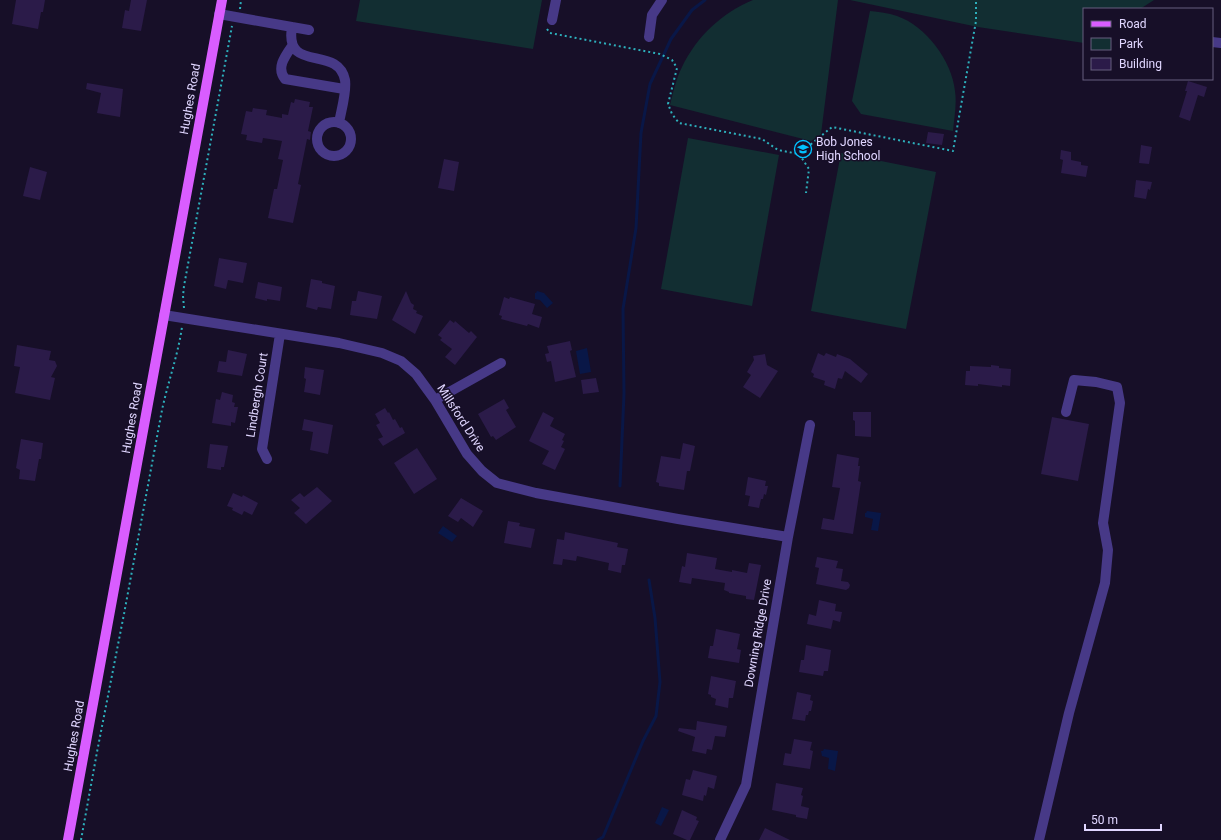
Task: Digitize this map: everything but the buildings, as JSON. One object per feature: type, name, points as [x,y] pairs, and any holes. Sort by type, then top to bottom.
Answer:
[{"type":"main road","name":"Hughes Road","points":[[68,840],[222,0]]},
{"type":"street","points":[[549,24],[556,0]]},
{"type":"street","points":[[649,37],[652,15],[661,0]]},
{"type":"street","points":[[219,14],[308,30]]},
{"type":"street","points":[[292,28],[290,39],[292,46],[299,54],[330,61],[336,65],[343,75],[345,82],[339,123]]},
{"type":"street","points":[[292,46],[282,62],[281,72],[285,79],[289,81],[344,89]]},
{"type":"street","name":"Millsford Drive","points":[[164,315],[339,343],[382,353],[402,361],[416,374],[436,400],[467,454],[482,471],[497,483],[544,495],[678,520],[788,537]]},
{"type":"street","name":"Lindbergh Court","points":[[267,459],[262,449],[280,334]]},
{"type":"street","points":[[436,400],[501,363]]},
{"type":"street","points":[[1039,840],[1069,713],[1105,584],[1108,550],[1103,523],[1120,403],[1117,387],[1096,382],[1074,380],[1066,412]]},
{"type":"street","name":"Downing Ridge Drive","points":[[720,840],[746,786],[788,537],[810,425]]},
{"type":"path","points":[[184,307],[184,286],[231,28],[239,11],[241,0]]},
{"type":"path","points":[[799,154],[832,127],[953,151],[976,21],[976,0]]},
{"type":"path","points":[[549,24],[550,33],[569,38],[660,54],[672,60],[677,68],[668,104],[672,114],[679,123],[762,139],[778,150],[799,154],[809,169],[806,193]]},
{"type":"path","points":[[81,840],[162,410],[167,387],[175,363],[182,328]]},
{"type":"green space","points":[[360,0],[542,0],[533,49],[356,21]]},
{"type":"green space","points":[[753,0],[838,0],[821,134],[811,141],[670,105],[680,72],[695,45],[721,19],[742,5]]},
{"type":"green space","points":[[850,0],[1154,0],[1142,8],[1083,8],[1083,43],[978,27]]},
{"type":"green space","points":[[870,11],[894,15],[908,21],[927,36],[936,46],[949,68],[953,80],[956,101],[953,131],[861,114],[852,101]]},
{"type":"green space","points":[[688,138],[779,155],[752,306],[661,289]]},
{"type":"green space","points":[[841,153],[936,172],[906,329],[811,311]]},
{"type":"shaded area","points":[[537,291],[544,293],[553,303],[547,308],[540,300],[535,299],[535,293]]},
{"type":"shaded area","points":[[587,348],[591,372],[580,374],[576,351]]},
{"type":"shaded area","points":[[867,511],[881,513],[878,531],[871,530],[873,519],[865,517],[865,513]]},
{"type":"shaded area","points":[[443,526],[457,536],[452,542],[438,533]]},
{"type":"shaded area","points":[[824,749],[838,751],[835,771],[828,769],[829,758],[822,756],[821,751]]},
{"type":"shaded area","points":[[662,807],[669,810],[661,826],[655,823]]},
{"type":"waterway","points":[[620,486],[624,394],[623,309],[636,228],[641,133],[650,84],[671,39],[692,10],[705,0]]},
{"type":"waterway","points":[[598,840],[603,837],[643,741],[656,716],[660,682],[655,618],[649,580]]},
{"type":"place","name":"Bob Jones High School","points":[[803,149]]}]
